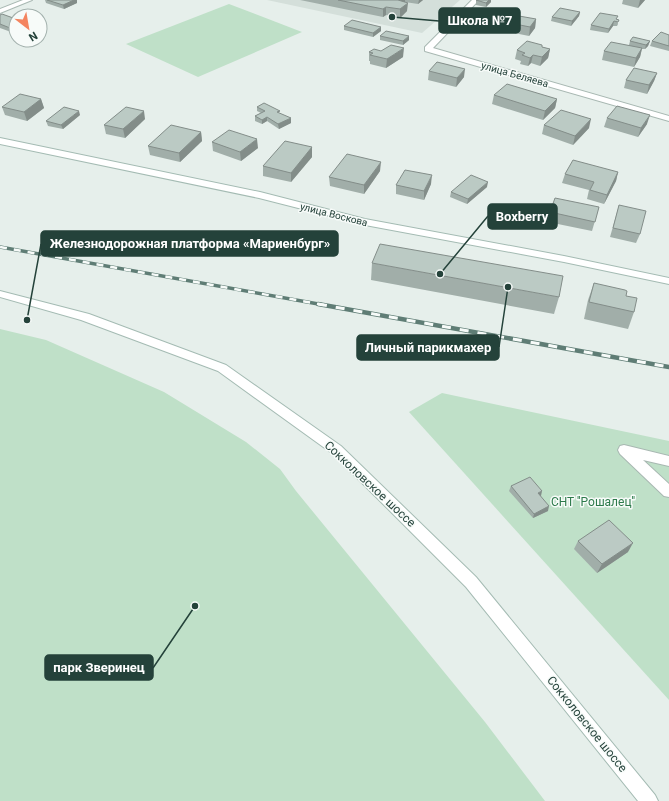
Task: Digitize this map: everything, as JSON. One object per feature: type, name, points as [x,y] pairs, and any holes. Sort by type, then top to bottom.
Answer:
[{"type":"street","points":[[0,11],[29,0]]},
{"type":"street","name":"улица Беляева","points":[[476,0],[428,49],[669,119]]},
{"type":"street","name":"улица Воскова","points":[[0,141],[260,195],[365,222],[556,257],[669,281]]},
{"type":"street","name":"Сокколовское шоссе","points":[[0,294],[85,317],[222,368],[337,450],[471,582],[649,801]]},
{"type":"street","points":[[669,462],[624,450],[669,492]]},
{"type":"shaded area","points":[[267,0],[460,0],[422,33]]},
{"type":"green space","points":[[229,4],[302,32],[198,77],[126,44]]},
{"type":"green space","points":[[0,329],[46,340],[164,392],[246,442],[280,469],[296,491],[485,722],[545,801],[0,801]]},
{"type":"green space","name":"СНТ ''Рошалец''","points":[[442,393],[669,441],[669,700],[409,412]]},
{"type":"building","points":[[47,0],[74,0],[63,5]]},
{"type":"building","points":[[338,0],[398,0],[408,3],[400,9],[386,7],[383,9]]},
{"type":"building","points":[[476,0],[489,0],[486,3]]},
{"type":"building","points":[[560,8],[580,12],[572,21],[552,17]]},
{"type":"building","points":[[502,13],[536,19],[530,27],[495,20]]},
{"type":"building","points":[[600,13],[618,16],[616,19],[619,20],[618,22],[614,21],[609,29],[591,25]]},
{"type":"building","points":[[2,14],[8,16],[8,27],[0,24],[0,15]]},
{"type":"building","points":[[352,20],[381,27],[373,33],[344,26]]},
{"type":"building","points":[[386,31],[409,36],[403,41],[380,36]]},
{"type":"building","points":[[661,32],[669,35],[669,46],[652,41]]},
{"type":"building","points":[[633,37],[650,41],[646,45],[630,41]]},
{"type":"building","points":[[527,41],[550,49],[542,57],[533,55],[530,58],[522,55],[525,53],[517,50]]},
{"type":"building","points":[[611,42],[642,48],[636,58],[604,51]]},
{"type":"building","points":[[391,45],[404,48],[387,59],[370,55],[373,53],[369,52],[374,49],[381,51]]},
{"type":"building","points":[[437,62],[465,69],[457,78],[429,71]]},
{"type":"building","points":[[634,68],[657,73],[649,85],[626,80]]},
{"type":"building","points":[[507,84],[557,99],[545,111],[494,95]]},
{"type":"building","points":[[20,94],[41,99],[24,112],[2,107]]},
{"type":"building","points":[[264,103],[280,111],[277,112],[291,118],[278,124],[267,117],[262,120],[255,116],[265,111],[257,107]]},
{"type":"building","points":[[617,106],[650,115],[641,128],[607,118]]},
{"type":"building","points":[[64,107],[79,111],[61,125],[46,121]]},
{"type":"building","points":[[126,107],[144,111],[123,129],[104,125]]},
{"type":"building","points":[[561,110],[591,119],[575,136],[544,125]]},
{"type":"building","points":[[171,125],[201,132],[179,153],[148,146]]},
{"type":"building","points":[[229,130],[257,139],[240,152],[212,142]]},
{"type":"building","points":[[285,141],[312,147],[291,173],[263,166]]},
{"type":"building","points":[[347,154],[381,162],[364,185],[329,177]]},
{"type":"building","points":[[573,160],[618,172],[607,195],[590,190],[594,182],[565,174]]},
{"type":"building","points":[[405,170],[432,175],[424,191],[396,185]]},
{"type":"building","points":[[471,175],[488,182],[468,199],[451,192]]},
{"type":"building","points":[[555,198],[599,207],[595,222],[550,212]]},
{"type":"building","points":[[619,205],[646,211],[640,234],[613,228]]},
{"type":"building","points":[[380,244],[563,276],[559,297],[372,263]]},
{"type":"building","points":[[594,283],[625,290],[627,291],[626,296],[637,298],[634,312],[589,302]]},
{"type":"building","points":[[530,477],[542,491],[538,493],[549,506],[534,514],[511,486]]},
{"type":"building","points":[[609,520],[633,543],[602,564],[578,541]]},
{"type":"railway","points":[[0,247],[324,305]]},
{"type":"railway","points":[[318,304],[669,367]]},
{"type":"place","name":"Школа №7","points":[[392,17]]},
{"type":"place","name":"Boxberry","points":[[440,274]]},
{"type":"place","name":"Личный парикмахер","points":[[508,287]]},
{"type":"place","name":"Железнодорожная платформа «Мариенбург»","points":[[27,320]]},
{"type":"place","name":"парк Зверинец","points":[[195,606]]}]
